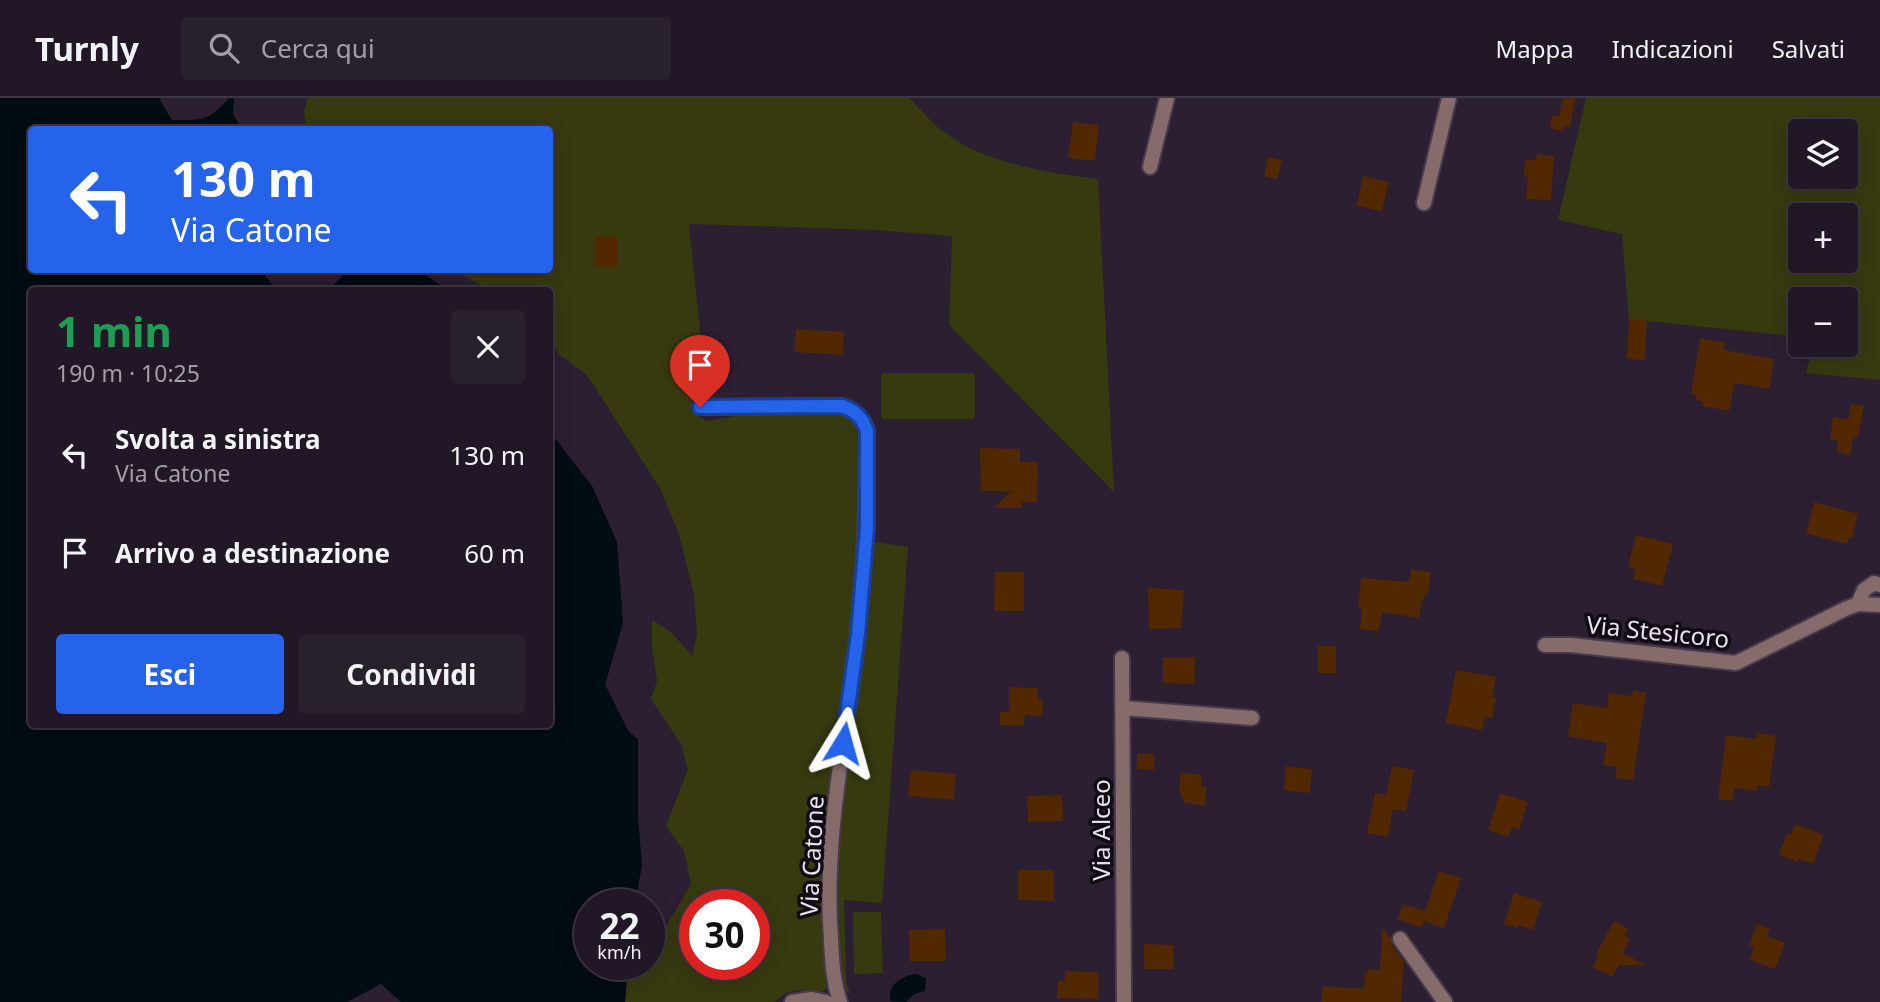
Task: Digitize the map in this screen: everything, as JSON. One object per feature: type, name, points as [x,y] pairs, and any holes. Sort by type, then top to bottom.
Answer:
[{"type":"street","points":[[1150,167],[1167,98]]},
{"type":"street","points":[[1424,203],[1449,98]]},
{"type":"street","name":"Via Catone","points":[[700,407],[842,406],[862,419],[867,431],[867,527],[858,634],[831,824],[830,924],[834,985],[840,1002]]},
{"type":"street","points":[[1858,604],[1864,590],[1874,583],[1880,584]]},
{"type":"street","name":"Via Stesicoro","points":[[1545,645],[1571,645],[1737,663],[1858,604],[1880,605]]},
{"type":"street","name":"Via Alceo","points":[[1122,658],[1124,1002]]},
{"type":"street","points":[[1123,708],[1252,719]]},
{"type":"street","points":[[1400,939],[1445,1002]]},
{"type":"street","points":[[792,1002],[813,999],[826,1002]]},
{"type":"green space","points":[[308,98],[909,98],[939,128],[978,152],[1038,170],[1098,179],[1114,492],[949,325],[952,236],[876,230],[689,224],[706,390],[691,393],[694,414],[707,421],[753,413],[830,412],[851,418],[859,437],[861,469],[855,582],[825,843],[826,989],[819,993],[801,990],[790,992],[774,1002],[625,1002],[627,980],[665,980],[665,928],[679,905],[679,980],[770,980],[770,889],[688,889],[691,884],[684,851],[666,826],[688,769],[681,744],[651,699],[657,681],[652,647],[652,620],[670,631],[692,656],[697,635],[694,595],[679,534],[660,488],[587,375],[559,354],[553,345],[553,287],[484,287],[458,273],[553,273],[553,126],[306,126],[304,111]]},
{"type":"green space","points":[[1586,98],[1880,98],[1880,380],[1806,373],[1810,357],[1858,357],[1858,287],[1788,287],[1788,336],[1629,319],[1622,234],[1558,220]]},
{"type":"green space","points":[[881,373],[975,373],[975,419],[881,419]]},
{"type":"green space","points":[[875,542],[908,547],[882,903],[844,900],[846,981],[850,994],[842,986],[833,903],[834,864],[871,547]]},
{"type":"green space","points":[[853,912],[881,912],[883,973],[854,974]]},
{"type":"shaded area","points":[[0,98],[161,98],[172,120],[182,120],[210,116],[229,98],[234,98],[233,114],[240,126],[28,126],[28,273],[263,273],[274,287],[28,287],[28,728],[553,728],[553,436],[592,486],[617,542],[623,623],[605,685],[629,732],[638,739],[638,818],[642,865],[638,889],[574,889],[574,980],[627,980],[625,1002],[401,1002],[381,984],[347,1002],[0,1002]]},
{"type":"shaded area","points":[[346,273],[422,273],[444,287],[331,287]]},
{"type":"shaded area","points":[[916,974],[926,978],[925,991],[914,994],[906,1002],[891,1001],[891,990],[896,982]]},
{"type":"building","points":[[1563,98],[1576,98],[1570,127],[1563,126],[1563,131],[1550,128],[1552,115],[1559,116]]},
{"type":"building","points":[[1073,122],[1099,125],[1095,161],[1068,158]]},
{"type":"building","points":[[1537,154],[1554,156],[1551,200],[1526,199],[1528,177],[1524,177],[1525,159],[1536,160]]},
{"type":"building","points":[[1268,157],[1282,160],[1277,179],[1264,176]]},
{"type":"building","points":[[1363,176],[1389,182],[1382,211],[1357,206]]},
{"type":"building","points":[[595,236],[618,237],[618,267],[595,267]]},
{"type":"building","points":[[1629,319],[1647,319],[1645,360],[1627,359]]},
{"type":"building","points":[[796,329],[844,332],[843,355],[794,352]]},
{"type":"building","points":[[1700,338],[1725,343],[1724,350],[1774,359],[1769,389],[1735,383],[1729,411],[1703,406],[1703,402],[1696,400],[1697,395],[1691,394]]},
{"type":"building","points":[[1851,404],[1864,406],[1858,437],[1853,437],[1850,455],[1837,452],[1838,440],[1830,439],[1833,417],[1848,420]]},
{"type":"building","points":[[980,448],[1020,449],[1020,462],[1038,462],[1037,502],[1022,502],[1022,508],[994,508],[1011,491],[981,491]]},
{"type":"building","points":[[1814,502],[1858,514],[1852,538],[1849,537],[1847,544],[1806,533]]},
{"type":"building","points":[[1636,535],[1673,544],[1662,586],[1633,579],[1636,569],[1628,567]]},
{"type":"building","points":[[1411,569],[1431,572],[1428,594],[1425,593],[1424,601],[1422,600],[1419,618],[1382,612],[1379,631],[1360,629],[1362,610],[1358,609],[1361,578],[1409,582]]},
{"type":"building","points":[[995,572],[1024,572],[1024,611],[994,611]]},
{"type":"building","points":[[1148,588],[1184,590],[1181,628],[1149,629]]},
{"type":"building","points":[[1318,646],[1336,646],[1336,673],[1318,673]]},
{"type":"building","points":[[1163,657],[1195,657],[1195,684],[1163,683]]},
{"type":"building","points":[[1456,670],[1496,677],[1492,718],[1485,717],[1482,730],[1446,723]]},
{"type":"building","points":[[1009,687],[1038,688],[1037,700],[1043,700],[1043,716],[1025,715],[1024,726],[1000,725],[1000,712],[1009,712]]},
{"type":"building","points":[[1633,690],[1646,693],[1633,780],[1615,778],[1617,767],[1603,765],[1607,743],[1568,736],[1573,703],[1607,708],[1609,693],[1632,696]]},
{"type":"building","points":[[1757,733],[1776,736],[1769,787],[1758,785],[1757,791],[1734,788],[1733,801],[1718,799],[1726,735],[1756,739]]},
{"type":"building","points":[[1137,754],[1154,754],[1154,770],[1137,769]]},
{"type":"building","points":[[1286,766],[1312,769],[1310,793],[1284,790]]},
{"type":"building","points":[[1392,766],[1414,770],[1406,811],[1393,809],[1388,837],[1367,833],[1375,793],[1386,795]]},
{"type":"building","points":[[911,770],[956,774],[954,800],[908,796]]},
{"type":"building","points":[[1181,772],[1202,775],[1201,786],[1207,787],[1205,806],[1185,803],[1179,791]]},
{"type":"building","points":[[1500,793],[1528,802],[1519,830],[1512,827],[1509,837],[1488,830]]},
{"type":"building","points":[[1062,795],[1063,821],[1028,822],[1027,796]]},
{"type":"building","points":[[1795,824],[1824,835],[1813,864],[1779,855],[1787,833],[1791,835]]},
{"type":"building","points":[[1018,870],[1054,870],[1054,901],[1018,900]]},
{"type":"building","points":[[1439,871],[1461,878],[1444,928],[1424,921],[1422,928],[1397,919],[1403,904],[1425,911]]},
{"type":"building","points":[[1514,893],[1542,902],[1533,930],[1504,924]]},
{"type":"building","points":[[1614,921],[1628,929],[1625,936],[1630,939],[1623,953],[1646,965],[1619,965],[1612,977],[1593,967],[1598,956],[1596,954]]},
{"type":"building","points":[[1757,924],[1770,929],[1767,936],[1785,943],[1775,969],[1750,960],[1754,947],[1749,945]]},
{"type":"building","points":[[1382,928],[1391,938],[1392,945],[1404,962],[1401,1002],[1321,1002],[1323,986],[1364,989],[1365,973],[1368,973],[1368,969],[1380,970]]},
{"type":"building","points":[[945,929],[946,961],[909,961],[909,930]]},
{"type":"building","points":[[1144,944],[1173,945],[1173,969],[1144,969]]},
{"type":"building","points":[[1065,971],[1099,972],[1098,999],[1057,998],[1058,981],[1065,981]]},
{"type":"route","points":[[700,407],[842,406],[862,419],[867,431],[867,527],[858,634],[843,743]]}]
